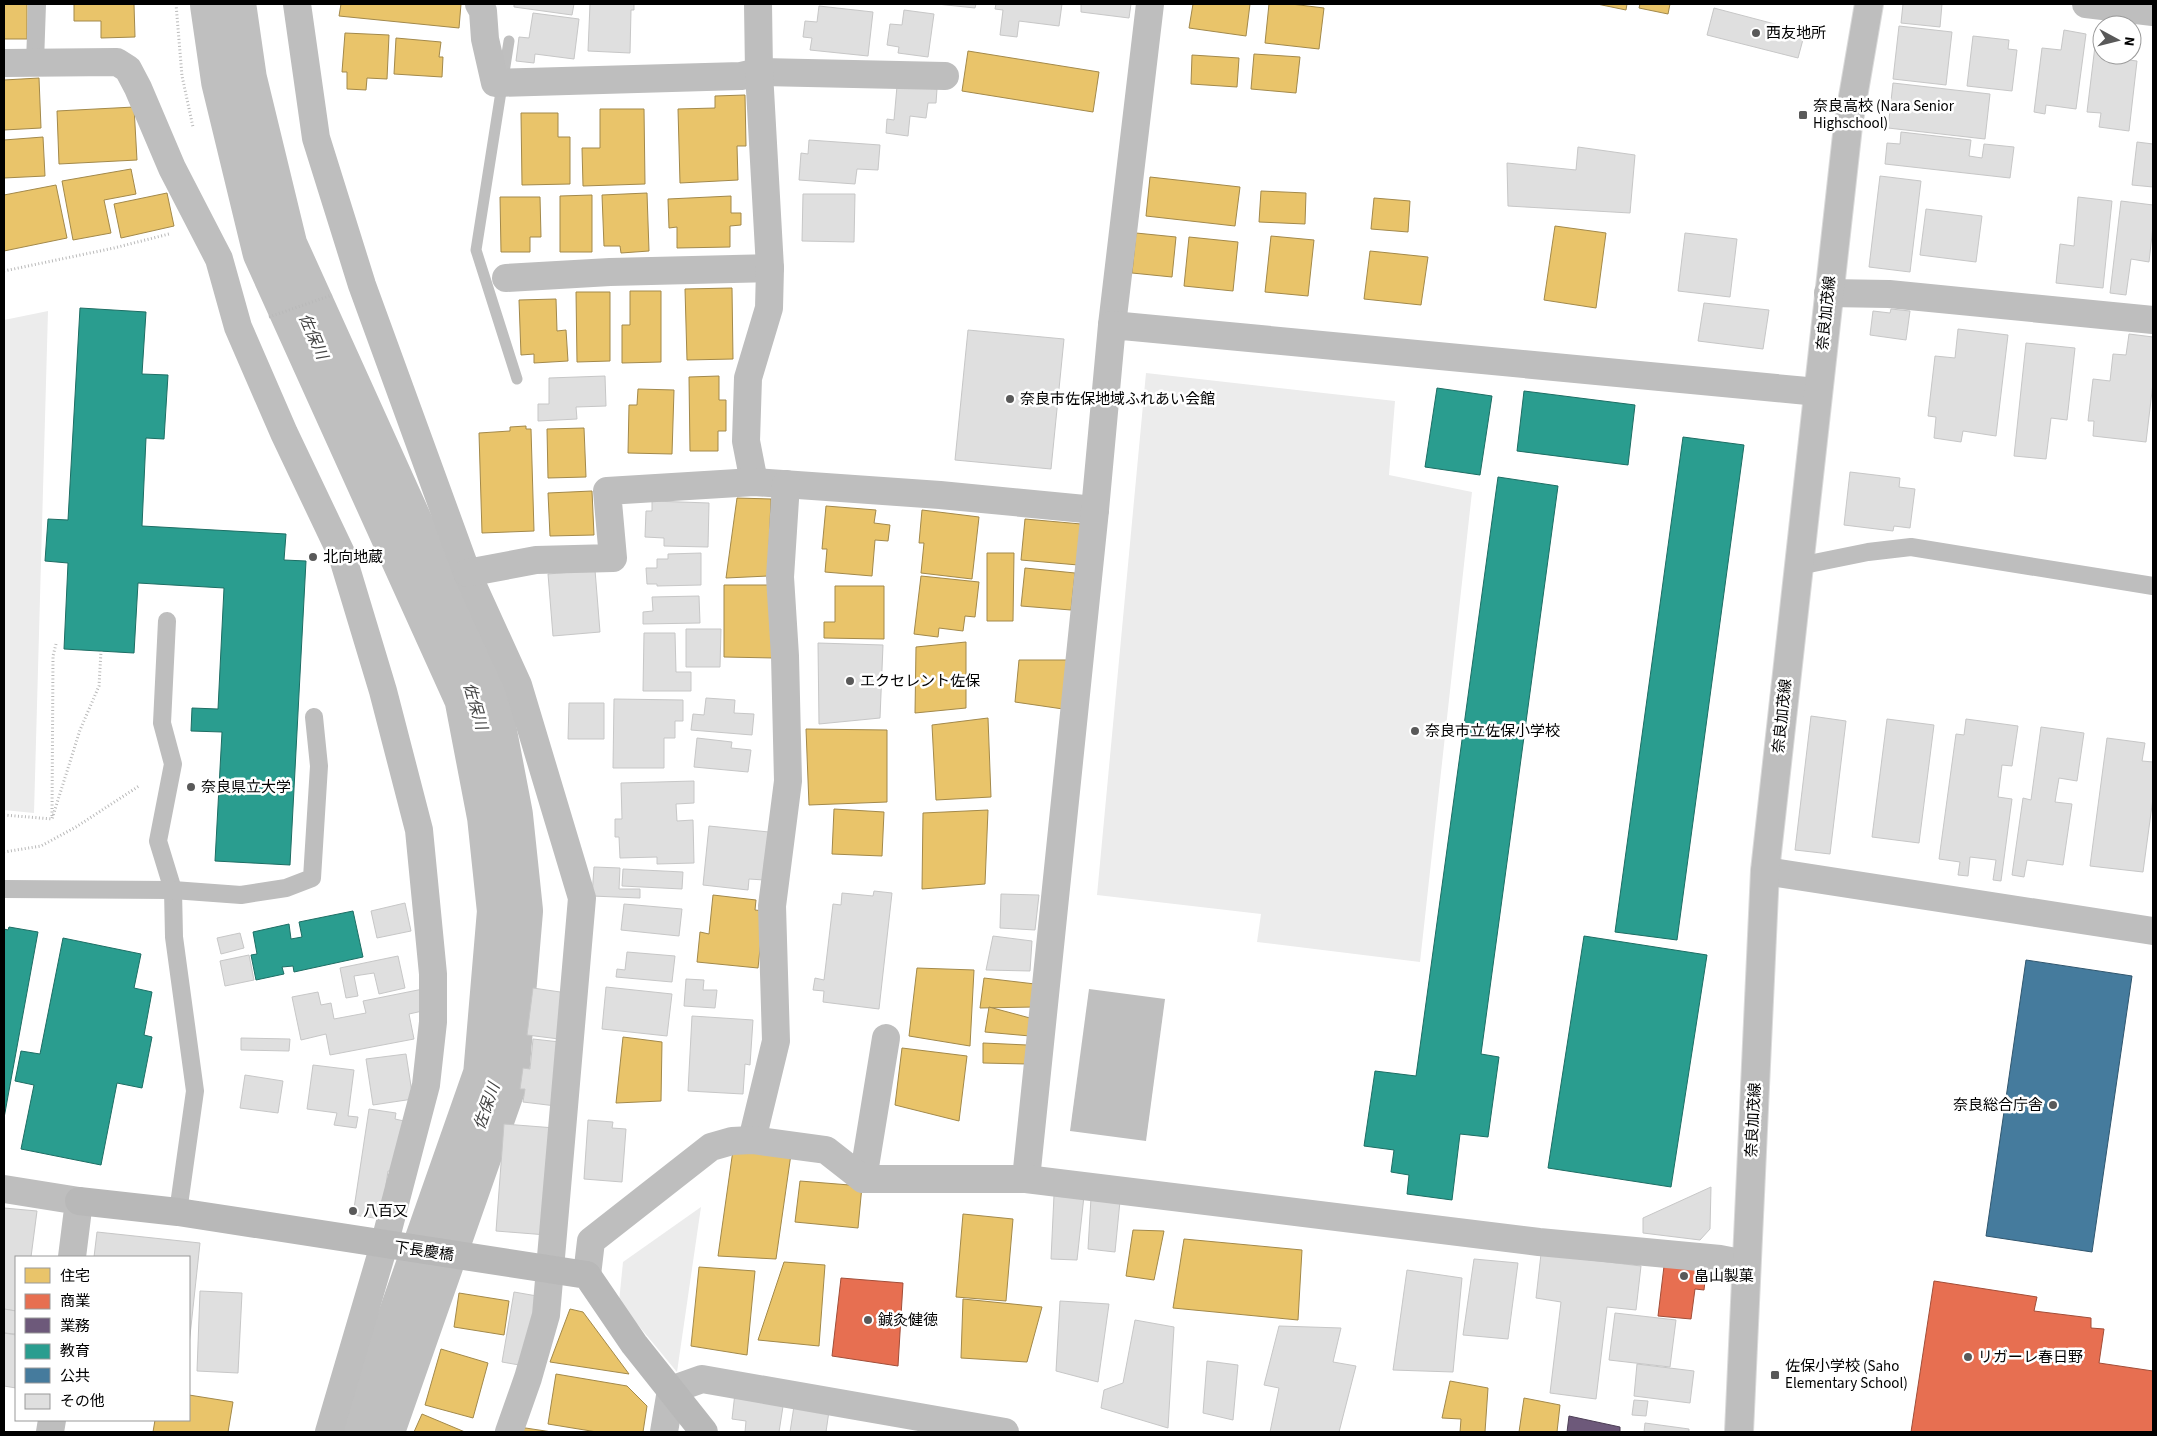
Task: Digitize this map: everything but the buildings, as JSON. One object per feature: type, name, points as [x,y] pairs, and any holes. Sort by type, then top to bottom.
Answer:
[{"type":"street","points":[[296,4],[316,138],[362,285],[467,573],[518,684],[582,898],[546,1315],[510,1432]]},
{"type":"street","points":[[479,4],[483,11],[484,39],[495,83],[741,76],[759,72],[945,76]]},
{"type":"street","points":[[754,482],[746,441],[748,378],[769,308],[770,268],[759,72],[758,4]]},
{"type":"street","points":[[1026,1179],[1095,510],[1112,325],[1150,4]]},
{"type":"street","name":"奈良加茂線","points":[[1739,1432],[1765,871],[1848,126],[1869,4]]},
{"type":"street","points":[[2086,4],[2153,12]]},
{"type":"street","points":[[4,63],[117,62],[128,69],[172,168],[219,259],[238,327],[349,572],[383,691],[419,830],[433,974],[433,1022],[426,1085],[384,1245],[329,1432]]},
{"type":"street","points":[[506,278],[610,272],[770,268]]},
{"type":"street","points":[[1828,293],[1889,294],[2153,320]]},
{"type":"street","points":[[1112,325],[1818,392]]},
{"type":"street","points":[[467,573],[536,560],[613,558],[607,491],[754,482],[940,495],[1095,510]]},
{"type":"street","points":[[752,1140],[776,1041],[772,906],[788,781],[785,656],[780,577],[786,484]]},
{"type":"street","points":[[1765,871],[2153,931]]},
{"type":"street","points":[[863,1178],[886,1038]]},
{"type":"street","points":[[704,1432],[634,1344],[587,1275],[591,1241],[711,1147],[732,1141],[752,1140],[826,1150],[863,1178],[1026,1179],[1539,1242],[1720,1259],[1746,1264]]},
{"type":"street","points":[[4,1189],[79,1202],[72,1256]]},
{"type":"street","name":"下長慶橋","points":[[79,1202],[178,1212],[550,1271],[587,1275]]},
{"type":"street","points":[[671,1390],[702,1379],[1005,1432]]},
{"type":"street","points":[[664,1432],[671,1390]]},
{"type":"lane","points":[[35,63],[37,4]]},
{"type":"lane","points":[[1799,566],[1868,552],[1910,547],[2153,586]]},
{"type":"lane","points":[[167,621],[162,722],[173,764],[158,841],[173,890],[174,937],[195,1091],[178,1212]]},
{"type":"lane","points":[[4,890],[173,890],[241,894],[286,888],[312,878],[319,766],[314,716]]},
{"type":"path","points":[[176,4],[182,76],[194,129]]},
{"type":"path","points":[[4,271],[171,234]]},
{"type":"path","points":[[261,320],[333,294]]},
{"type":"path","points":[[52,820],[53,656],[56,644]]},
{"type":"path","points":[[52,820],[80,730],[99,686],[101,651]]},
{"type":"path","points":[[4,852],[41,846],[76,827],[173,764]]},
{"type":"path","points":[[4,815],[52,820]]},
{"type":"shaded area","points":[[48,311],[34,813],[4,810],[4,320]]},
{"type":"shaded area","points":[[1146,373],[1395,401],[1389,475],[1472,492],[1420,962],[1257,942],[1261,914],[1097,895]]},
{"type":"shaded area","points":[[1089,989],[1165,999],[1146,1141],[1070,1131]]},
{"type":"shaded area","points":[[701,1207],[677,1372],[619,1302],[623,1262]]},
{"type":"waterway","name":"佐保川","points":[[223,4],[234,80],[275,249],[477,696],[500,816],[510,911],[496,1076],[371,1432]]},
{"type":"waterway","points":[[509,41],[476,250],[517,379]]},
{"type":"place","name":"西友地所","points":[[1756,33]]},
{"type":"place","name":"奈良高校 (Nara Senior Highschool)","points":[[1803,115]]},
{"type":"place","name":"奈良市佐保地域ふれあい会館","points":[[1010,399]]},
{"type":"place","name":"北向地蔵","points":[[313,557]]},
{"type":"place","name":"エクセレント佐保","points":[[850,681]]},
{"type":"place","name":"奈良市立佐保小学校","points":[[1415,731]]},
{"type":"place","name":"奈良県立大学","points":[[191,787]]},
{"type":"place","name":"奈良総合庁舎","points":[[2053,1105]]},
{"type":"place","name":"八百又","points":[[353,1211]]},
{"type":"place","name":"畠山製菓","points":[[1684,1276]]},
{"type":"place","name":"鍼灸健徳","points":[[868,1320]]},
{"type":"place","name":"リガーレ春日野","points":[[1968,1357]]},
{"type":"place","name":"佐保小学校 (Saho Elementary School)","points":[[1775,1375]]}]
